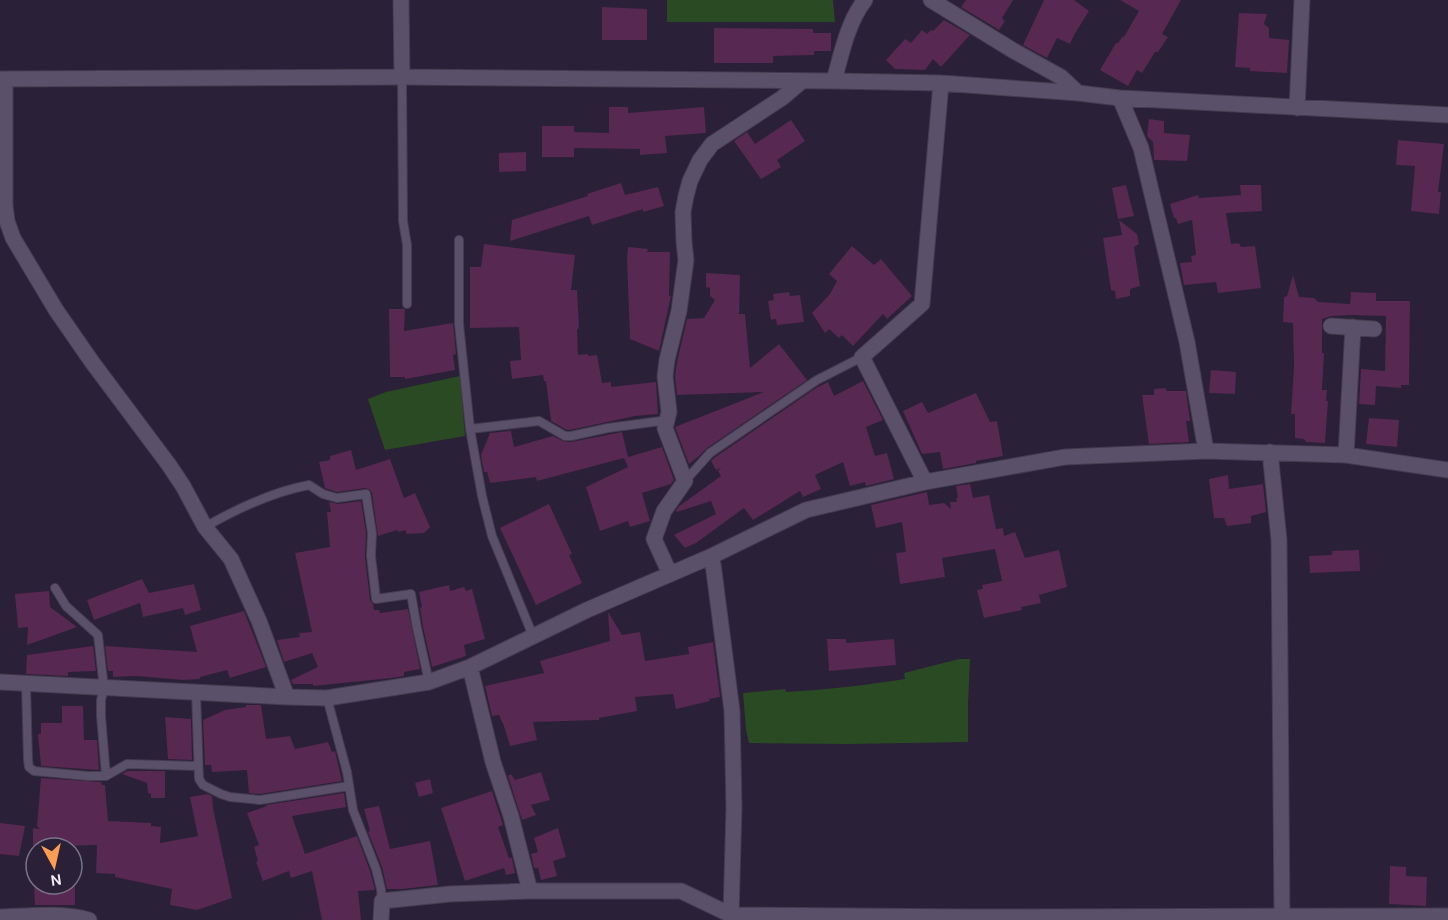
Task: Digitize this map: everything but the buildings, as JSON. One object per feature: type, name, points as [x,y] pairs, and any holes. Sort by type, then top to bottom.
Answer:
[{"type":"street","points":[[401,0],[402,77]]},
{"type":"street","points":[[834,81],[858,9],[866,0]]},
{"type":"street","points":[[931,0],[1014,51],[1061,76],[1078,93]]},
{"type":"street","points":[[1297,108],[1302,0]]},
{"type":"street","points":[[287,698],[259,621],[231,559],[206,527],[169,465],[92,362],[13,238],[5,206],[3,79],[402,77],[941,83],[1120,98],[1448,115]]},
{"type":"street","points":[[670,574],[654,539],[664,511],[685,481],[665,428],[669,412],[665,376],[680,312],[686,260],[683,212],[690,181],[700,160],[712,144],[782,98],[802,81]]},
{"type":"street","points":[[926,482],[862,357],[922,304],[941,83]]},
{"type":"street","points":[[1120,98],[1141,148],[1187,342],[1206,451]]},
{"type":"street","points":[[1331,326],[1374,328]]},
{"type":"street","points":[[1346,455],[1353,327]]},
{"type":"street","points":[[0,682],[287,698],[327,698],[429,682],[470,667],[587,610],[712,556],[806,510],[926,482],[1065,458],[1206,451],[1270,452],[1346,455],[1448,470]]},
{"type":"street","points":[[1270,452],[1279,540],[1282,918]]},
{"type":"street","points":[[712,556],[732,711],[734,807],[731,915]]},
{"type":"street","points":[[470,667],[493,762],[511,816],[530,891]]},
{"type":"street","points":[[381,920],[382,901],[450,894],[530,891],[681,891],[731,915],[1282,918],[1448,916]]},
{"type":"street","points":[[0,917],[61,916],[89,920]]},
{"type":"lane","points":[[402,77],[403,221],[407,245],[407,304]]},
{"type":"lane","points":[[459,240],[458,314],[470,429],[482,496],[492,536],[533,636]]},
{"type":"lane","points":[[685,481],[710,453],[817,380],[862,357]]},
{"type":"lane","points":[[470,429],[539,421],[565,436],[571,436],[668,420]]},
{"type":"lane","points":[[206,527],[231,512],[292,488],[309,485],[323,494],[337,498],[366,494],[372,533],[371,556],[376,599],[411,594],[429,682]]},
{"type":"lane","points":[[55,588],[66,606],[98,635],[104,689],[101,700],[106,776]]},
{"type":"lane","points":[[26,684],[28,760],[29,767],[34,771],[106,776],[127,764],[198,766]]},
{"type":"lane","points":[[196,693],[198,766],[199,779],[203,785],[230,797],[260,800],[349,786]]},
{"type":"lane","points":[[327,698],[347,772],[353,810],[375,869],[382,901]]},
{"type":"green space","points":[[667,0],[833,0],[835,22],[667,22]]},
{"type":"green space","points":[[460,376],[465,436],[385,450],[368,399],[386,392]]},
{"type":"green space","points":[[959,659],[970,659],[968,742],[749,743],[743,693],[785,689],[786,692],[816,690],[905,679],[904,673]]}]
